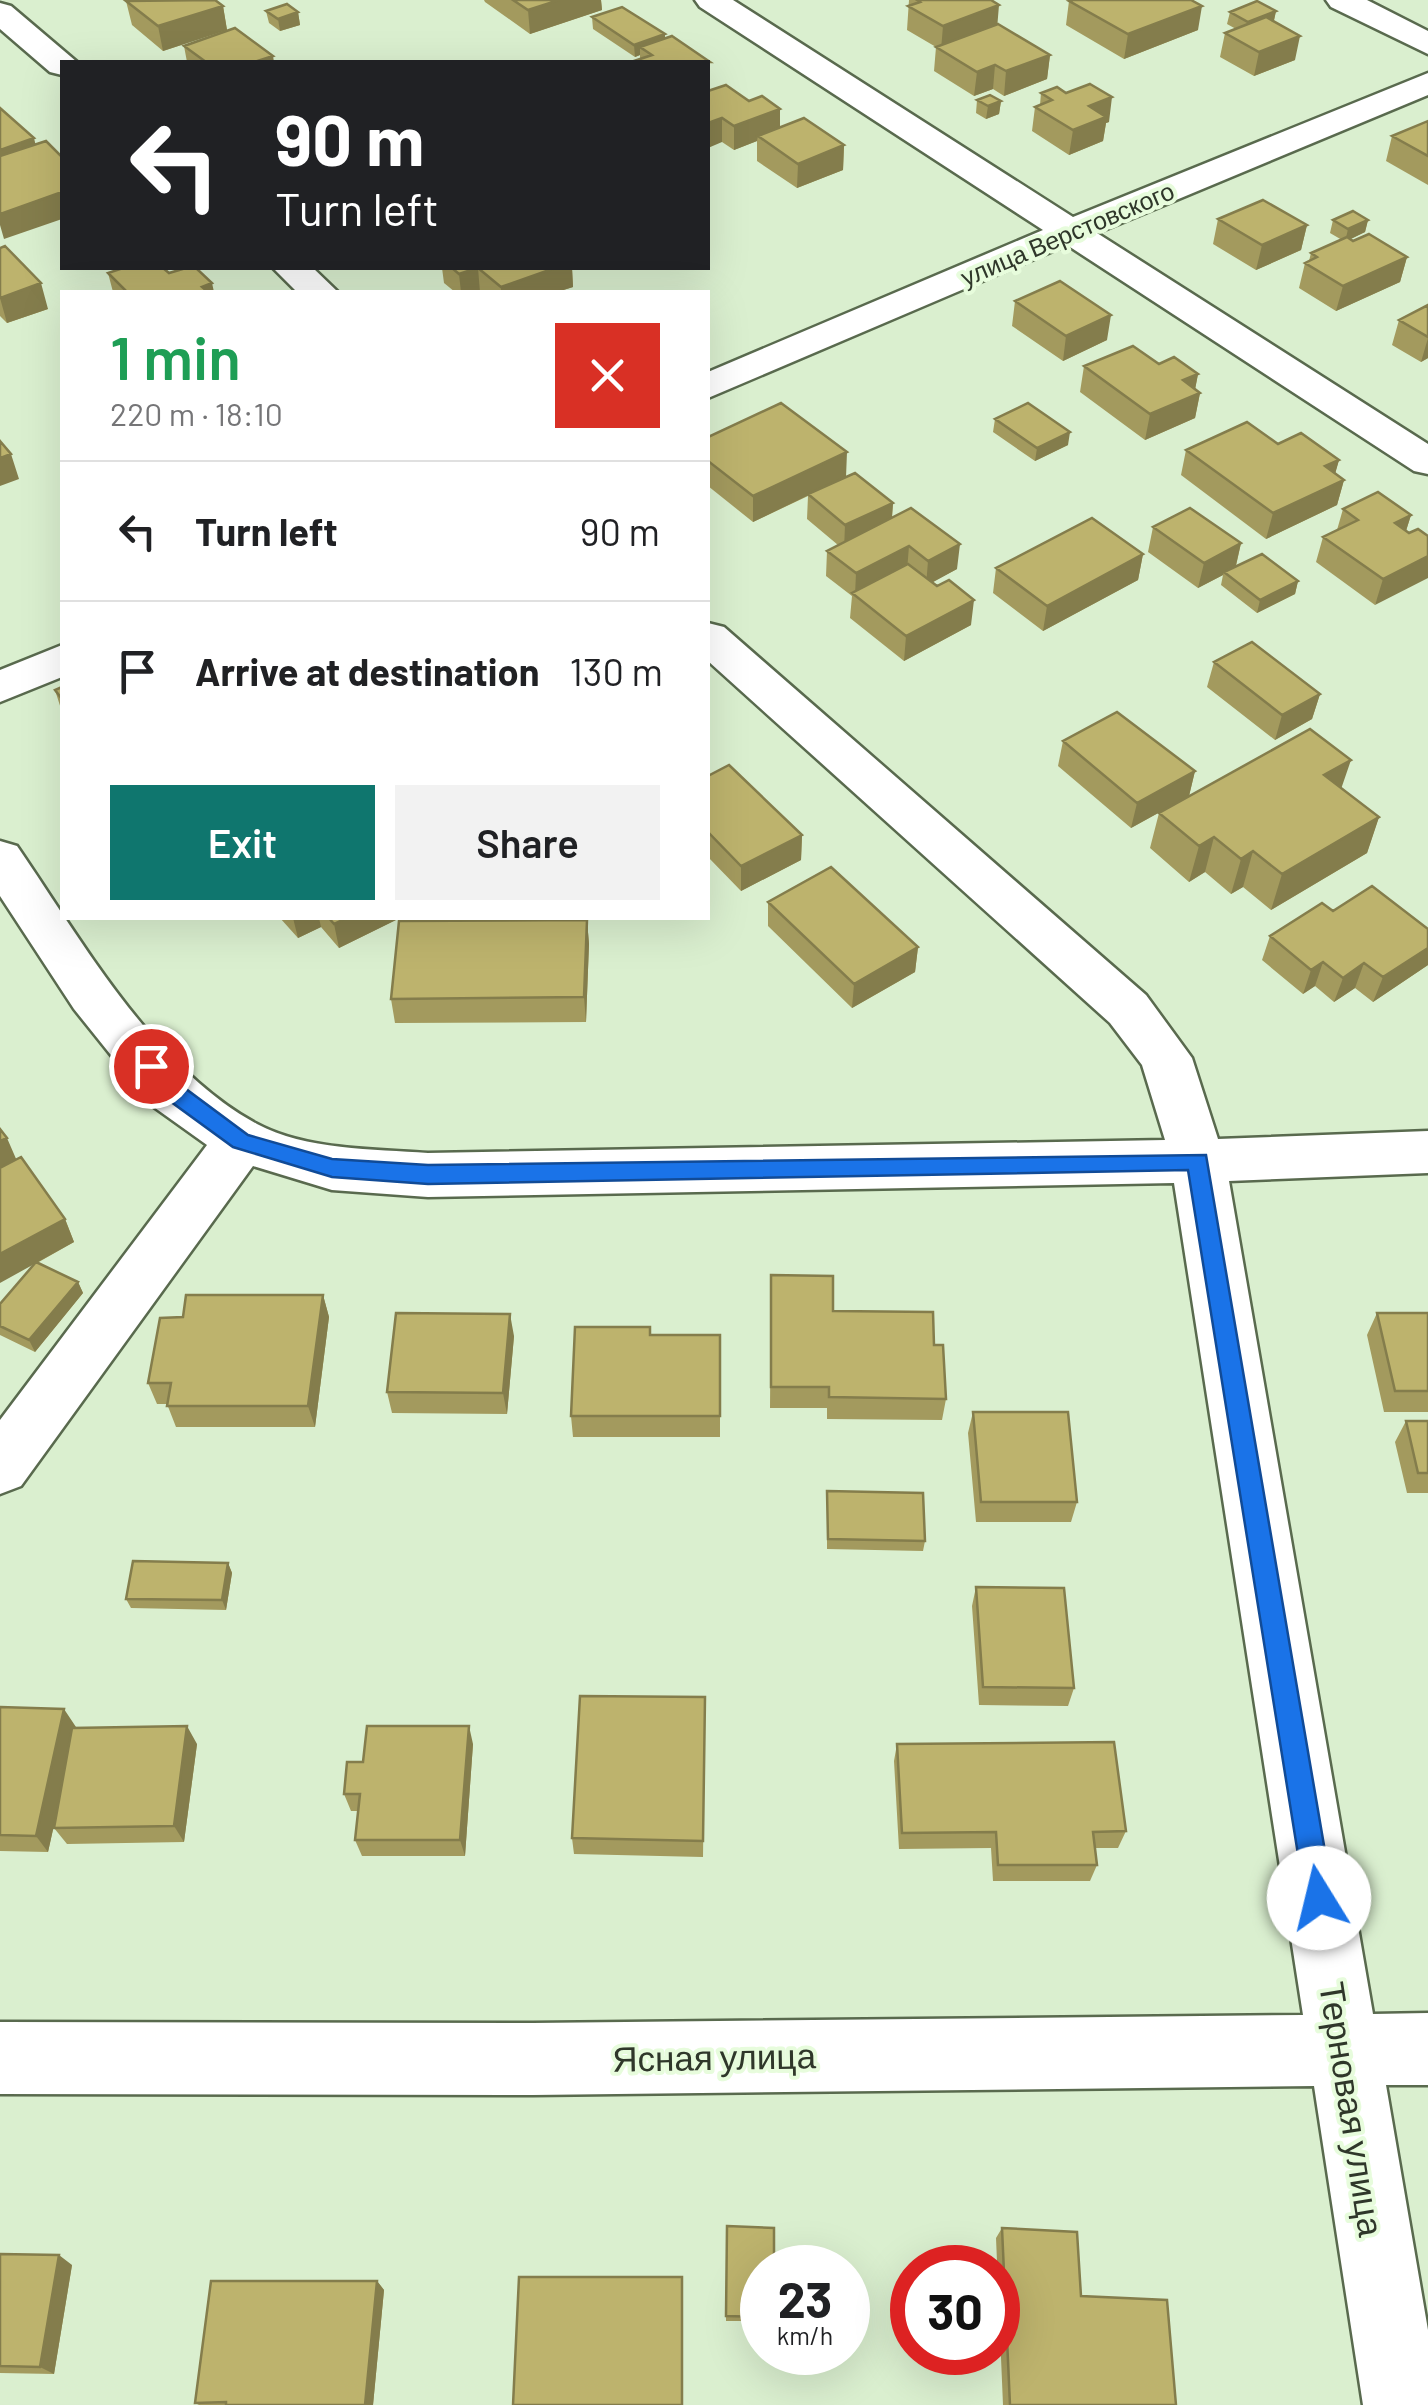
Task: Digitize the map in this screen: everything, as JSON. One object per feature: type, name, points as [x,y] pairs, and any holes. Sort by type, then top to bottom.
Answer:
[{"type":"street","points":[[711,0],[1428,462]]},
{"type":"street","points":[[1342,0],[1428,44]]},
{"type":"street","points":[[0,13],[60,63]]},
{"type":"street","name":"улица Верстовского","points":[[710,385],[1428,84]]},
{"type":"street","points":[[294,270],[318,290]]},
{"type":"street","name":"Терновая улица","points":[[710,639],[1128,1008],[1166,1058],[1198,1161],[1402,2405]]},
{"type":"street","points":[[0,686],[60,661]]},
{"type":"street","points":[[0,858],[92,994],[170,1090],[241,1141],[332,1168],[428,1174],[1198,1161],[1428,1152]]},
{"type":"street","points":[[0,1467],[241,1141]]},
{"type":"street","name":"Ясная улица","points":[[0,2058],[1344,2053],[1428,2049]]},
{"type":"building","points":[[215,0],[223,6],[158,26],[126,1]]},
{"type":"building","points":[[513,0],[559,0],[528,10]]},
{"type":"building","points":[[917,0],[991,0],[999,5],[943,26],[908,6],[920,2]]},
{"type":"building","points":[[1191,0],[1202,6],[1128,34],[1069,1]]},
{"type":"building","points":[[1257,1],[1276,11],[1248,22],[1230,12]]},
{"type":"building","points":[[287,4],[298,12],[278,19],[266,11]]},
{"type":"building","points":[[622,7],[665,34],[634,45],[592,17]]},
{"type":"building","points":[[1266,17],[1300,36],[1259,52],[1225,33]]},
{"type":"building","points":[[998,24],[1050,55],[1006,71],[995,65],[977,72],[936,47]]},
{"type":"building","points":[[235,28],[273,56],[260,60],[203,60],[184,46]]},
{"type":"building","points":[[672,36],[707,60],[637,60],[652,55],[640,47]]},
{"type":"building","points":[[1090,84],[1112,97],[1089,106],[1106,117],[1073,130],[1035,107],[1052,100],[1041,93],[1057,87],[1066,93]]},
{"type":"building","points":[[726,85],[749,101],[762,96],[780,109],[734,126],[722,118],[710,122],[710,90]]},
{"type":"building","points":[[990,95],[1001,101],[988,106],[977,100]]},
{"type":"building","points":[[0,108],[34,138],[0,150]]},
{"type":"building","points":[[804,118],[844,145],[798,164],[758,136]]},
{"type":"building","points":[[1428,121],[1428,156],[1392,136]]},
{"type":"building","points":[[46,141],[60,155],[60,193],[0,214],[0,156]]},
{"type":"building","points":[[1263,200],[1307,225],[1262,245],[1218,219]]},
{"type":"building","points":[[1353,211],[1368,220],[1348,229],[1333,220]]},
{"type":"building","points":[[1369,234],[1407,257],[1343,286],[1305,263],[1317,257],[1311,253],[1347,237],[1353,241]]},
{"type":"building","points":[[5,246],[41,283],[0,298],[0,248]]},
{"type":"building","points":[[198,270],[212,283],[202,287],[206,290],[125,290],[108,273]]},
{"type":"building","points":[[480,270],[549,270],[501,287]]},
{"type":"building","points":[[1060,281],[1111,315],[1066,336],[1015,301]]},
{"type":"building","points":[[1428,305],[1428,337],[1399,320]]},
{"type":"building","points":[[1133,346],[1159,364],[1174,357],[1198,374],[1183,380],[1200,393],[1150,414],[1084,366]]},
{"type":"building","points":[[781,403],[847,452],[753,496],[710,463],[710,436]]},
{"type":"building","points":[[1028,403],[1070,432],[1037,448],[995,419]]},
{"type":"building","points":[[1247,422],[1278,444],[1301,433],[1339,460],[1325,466],[1344,480],[1273,513],[1186,450]]},
{"type":"building","points":[[0,441],[11,454],[0,458]]},
{"type":"building","points":[[855,473],[893,503],[845,525],[808,494]]},
{"type":"building","points":[[1378,492],[1411,515],[1395,523],[1409,533],[1418,529],[1428,536],[1428,556],[1383,579],[1323,537],[1358,520],[1343,509]]},
{"type":"building","points":[[911,508],[960,544],[928,561],[909,546],[856,573],[827,551]]},
{"type":"building","points":[[1190,508],[1241,543],[1204,563],[1153,527]]},
{"type":"building","points":[[1092,518],[1143,554],[1047,606],[996,568]]},
{"type":"building","points":[[1262,554],[1298,581],[1260,600],[1224,572]]},
{"type":"building","points":[[908,564],[937,586],[949,580],[974,600],[906,636],[852,593]]},
{"type":"building","points":[[1252,642],[1320,694],[1282,715],[1214,662]]},
{"type":"building","points":[[1117,712],[1195,771],[1137,803],[1063,741]]},
{"type":"building","points":[[1310,729],[1351,760],[1324,775],[1379,817],[1282,874],[1253,851],[1241,859],[1214,837],[1199,846],[1159,813]]},
{"type":"building","points":[[729,765],[802,835],[741,866],[710,834],[710,775]]},
{"type":"building","points":[[831,867],[918,947],[854,984],[768,902]]},
{"type":"building","points":[[1372,886],[1428,929],[1428,948],[1383,977],[1364,963],[1343,978],[1323,962],[1311,970],[1270,936],[1322,903],[1333,911]]},
{"type":"building","points":[[587,920],[584,997],[391,999],[399,921]]},
{"type":"building","points":[[21,1157],[65,1219],[0,1254],[0,1168]]},
{"type":"building","points":[[36,1262],[78,1282],[29,1340],[0,1326],[0,1304]]},
{"type":"building","points":[[771,1275],[833,1276],[833,1311],[933,1312],[934,1345],[943,1345],[946,1399],[829,1397],[829,1387],[771,1387]]},
{"type":"building","points":[[186,1295],[323,1295],[308,1406],[167,1406],[171,1383],[148,1383],[160,1318],[183,1317]]},
{"type":"building","points":[[396,1313],[510,1314],[503,1393],[387,1392]]},
{"type":"building","points":[[1377,1313],[1428,1313],[1428,1391],[1395,1391]]},
{"type":"building","points":[[575,1327],[650,1327],[650,1335],[720,1335],[720,1416],[571,1416]]},
{"type":"building","points":[[973,1412],[1068,1412],[1077,1502],[981,1502]]},
{"type":"building","points":[[1406,1421],[1428,1421],[1428,1473],[1418,1473]]},
{"type":"building","points":[[827,1491],[923,1493],[925,1541],[828,1539]]},
{"type":"building","points":[[133,1561],[228,1563],[222,1600],[126,1599]]},
{"type":"building","points":[[976,1587],[1064,1588],[1074,1688],[983,1687]]},
{"type":"building","points":[[580,1696],[705,1697],[703,1841],[572,1838]]},
{"type":"building","points":[[0,1707],[64,1709],[36,1836],[0,1835]]},
{"type":"building","points":[[187,1726],[174,1826],[54,1828],[72,1728]]},
{"type":"building","points":[[367,1726],[469,1726],[460,1840],[355,1840],[360,1794],[344,1794],[347,1762],[363,1762]]},
{"type":"building","points":[[1114,1742],[1126,1831],[1093,1832],[1097,1865],[998,1865],[996,1832],[902,1833],[897,1744]]},
{"type":"building","points":[[727,2226],[774,2228],[774,2245],[740,2245],[740,2316],[726,2316]]},
{"type":"building","points":[[1002,2228],[1077,2232],[1081,2296],[1167,2300],[1176,2405],[1010,2405],[1009,2375],[1020,2375],[1020,2245],[1003,2245]]},
{"type":"building","points":[[0,2254],[59,2255],[40,2367],[0,2366]]},
{"type":"building","points":[[519,2277],[682,2277],[682,2405],[513,2405]]},
{"type":"building","points":[[211,2281],[377,2281],[365,2405],[195,2403]]},
{"type":"route","points":[[151,1066],[170,1090],[241,1141],[332,1168],[428,1174],[1198,1161],[1319,1898]]}]
